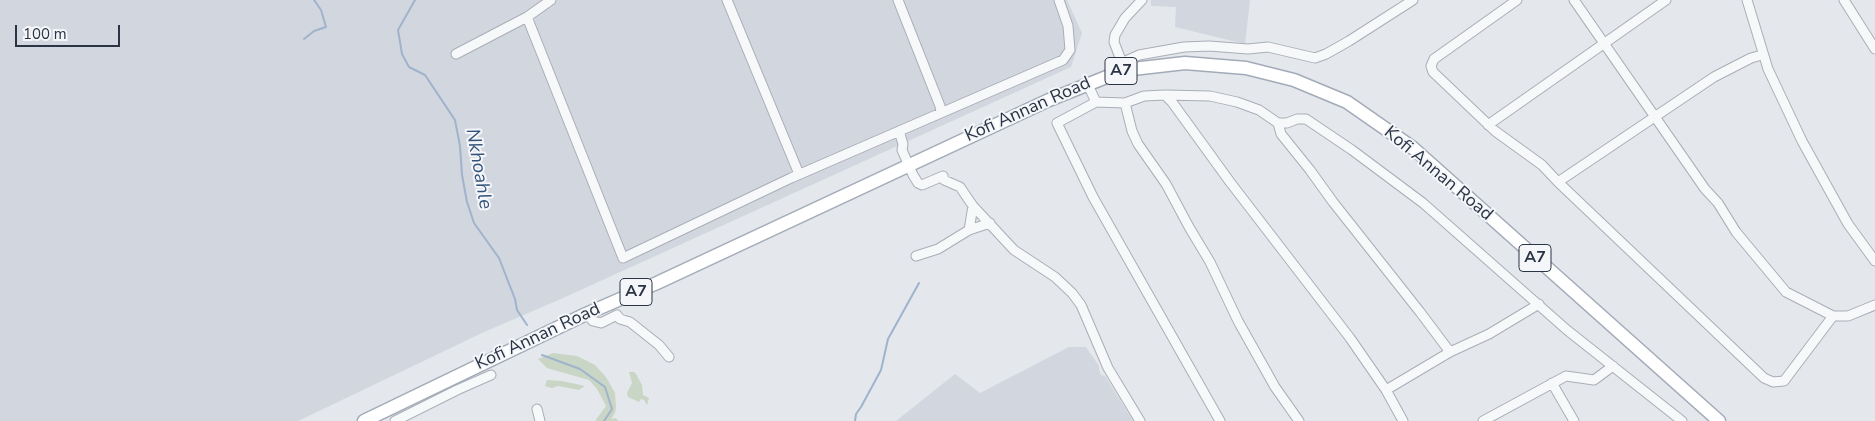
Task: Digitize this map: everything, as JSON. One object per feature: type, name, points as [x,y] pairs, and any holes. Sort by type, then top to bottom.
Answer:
[{"type":"main road","name":"Kofi Annan Road","points":[[364,421],[455,384],[586,314],[657,283],[1123,66],[1185,63],[1246,68],[1294,80],[1348,102],[1414,148],[1719,421]]},
{"type":"street","points":[[456,54],[527,17],[551,0]]},
{"type":"street","points":[[727,0],[799,174]]},
{"type":"street","points":[[898,0],[941,112]]},
{"type":"street","points":[[527,17],[623,258],[799,174],[1063,60],[1070,50],[1068,26],[1059,0]]},
{"type":"street","points":[[1142,0],[1125,18],[1115,35],[1114,42],[1123,66],[1139,55],[1184,47],[1208,46],[1248,50],[1268,47],[1315,58],[1334,50],[1413,0]]},
{"type":"street","points":[[1517,0],[1434,59],[1431,66],[1433,72],[1488,124],[1542,164],[1558,182],[1764,378],[1773,382],[1784,381],[1833,316]]},
{"type":"street","points":[[1574,0],[1656,116],[1704,189],[1718,202],[1736,232],[1786,292],[1833,316],[1848,316],[1875,305]]},
{"type":"street","points":[[1488,124],[1666,0]]},
{"type":"street","points":[[1747,0],[1762,47],[1762,55],[1815,167],[1834,196],[1848,224],[1875,261]]},
{"type":"street","points":[[1844,0],[1875,49]]},
{"type":"street","points":[[1558,182],[1714,77],[1762,55]]},
{"type":"street","points":[[1087,83],[1096,102]]},
{"type":"street","points":[[1164,95],[1172,102],[1230,182],[1338,322],[1386,390],[1403,421]]},
{"type":"street","points":[[1220,421],[1093,197],[1057,123],[1096,102],[1125,103],[1144,96],[1210,96],[1237,102],[1259,110],[1278,123],[1306,119],[1424,203],[1567,330],[1682,421]]},
{"type":"street","points":[[1125,103],[1132,131],[1138,144],[1166,184],[1210,262],[1238,321],[1275,387],[1299,421]]},
{"type":"street","points":[[1278,123],[1281,134],[1450,352]]},
{"type":"street","points":[[898,131],[903,144],[902,150],[918,183],[922,185],[943,176],[944,180],[960,187],[973,206],[1014,250],[1055,277],[1077,299],[1090,323],[1108,368],[1140,421]]},
{"type":"street","points":[[969,230],[973,206]]},
{"type":"street","points":[[916,256],[938,249],[969,230],[990,223]]},
{"type":"street","points":[[1386,390],[1450,352],[1488,334],[1539,304]]},
{"type":"street","points":[[586,314],[593,321],[601,324],[617,315],[620,319],[630,322],[659,345],[669,357]]},
{"type":"street","points":[[1483,421],[1566,376],[1594,380],[1613,366]]},
{"type":"street","points":[[395,421],[408,418],[455,384],[491,375]]},
{"type":"street","points":[[1552,383],[1574,421]]},
{"type":"street","points":[[537,409],[540,421]]},
{"type":"shaded area","points":[[0,0],[1067,0],[1082,33],[1071,67],[482,333],[298,421],[0,421]]},
{"type":"shaded area","points":[[1151,0],[1250,0],[1245,44],[1175,27],[1176,7],[1151,6]]},
{"type":"shaded area","points":[[1069,347],[1086,347],[1099,366],[1101,375],[1105,376],[1133,421],[896,421],[955,374],[980,393]]},
{"type":"green space","points":[[553,353],[577,356],[595,365],[606,377],[615,393],[616,407],[611,419],[615,418],[619,421],[595,421],[606,406],[597,389],[589,380],[547,368],[538,359]]},
{"type":"green space","points":[[629,372],[636,374],[642,385],[643,395],[649,398],[647,405],[644,400],[641,399],[639,402],[628,397],[627,393],[632,383]]},
{"type":"green space","points":[[547,380],[585,386],[579,390],[558,386],[552,388],[545,386]]},
{"type":"waterway","points":[[304,39],[314,31],[326,27],[321,10],[314,0]]},
{"type":"waterway","name":"Nkhoahle","points":[[415,0],[398,30],[402,54],[409,67],[425,75],[455,120],[460,146],[462,175],[467,202],[474,223],[499,258],[515,299],[517,310],[527,325]]},
{"type":"waterway","points":[[855,421],[856,414],[881,370],[888,339],[919,283]]},
{"type":"waterway","name":"Nkhoahle","points":[[542,355],[580,369],[605,387],[612,409],[604,421]]}]
